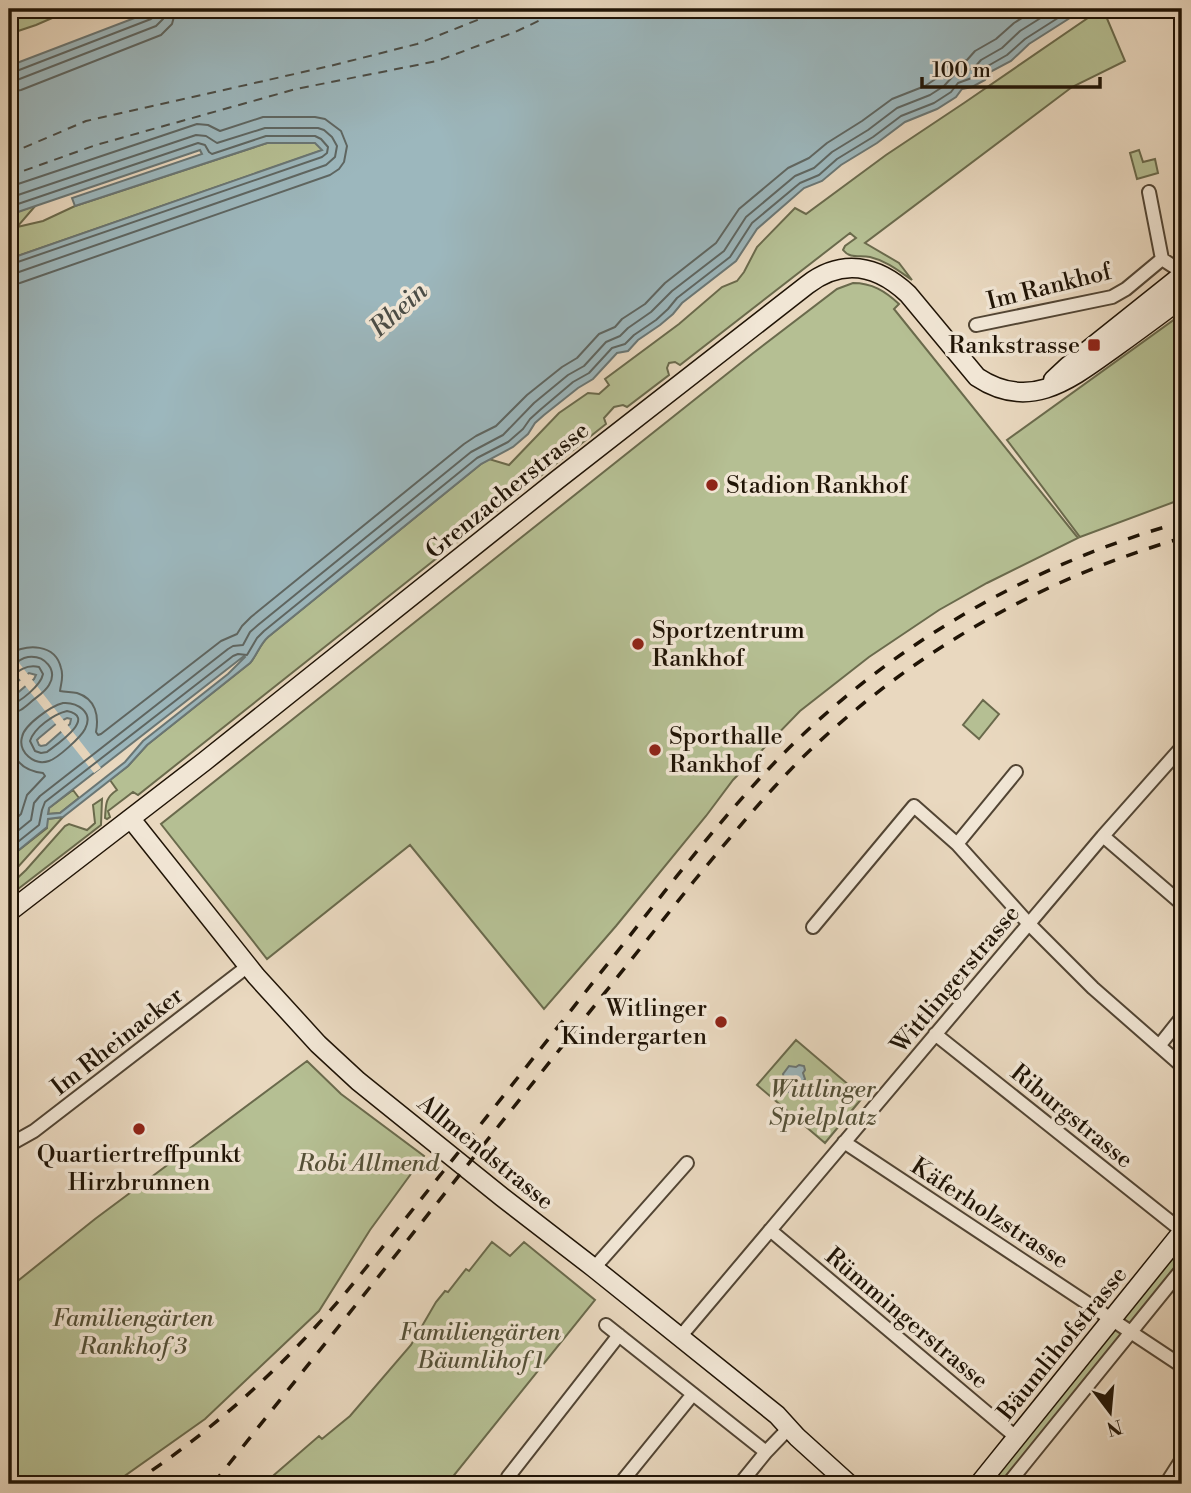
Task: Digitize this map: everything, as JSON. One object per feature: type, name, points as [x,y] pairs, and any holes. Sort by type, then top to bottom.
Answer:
[{"type":"main road","name":"Grenzacherstrasse","points":[[9,912],[131,819],[557,480],[825,272],[847,268],[871,270],[894,281],[908,294],[976,377],[1003,391],[1016,393],[1043,390],[1076,376],[1182,298]]},
{"type":"main road","points":[[1043,390],[1068,366],[1182,274]]},
{"type":"main road","name":"Allmendstrasse","points":[[131,819],[248,966],[318,1044],[358,1081],[777,1415],[849,1484]]},
{"type":"main road","name":"Bäumlihofstrasse","points":[[979,1484],[1182,1232]]},
{"type":"street","points":[[1149,192],[1162,259],[1182,274]]},
{"type":"street","name":"Im Rankhof","points":[[976,325],[1112,297],[1126,289],[1162,259]]},
{"type":"street","name":"Wittlingerstrasse","points":[[680,1337],[1103,836],[1182,749]]},
{"type":"street","points":[[957,844],[1016,772]]},
{"type":"street","points":[[813,927],[914,806],[957,844],[1029,924],[1093,988],[1182,1066]]},
{"type":"street","points":[[1103,836],[1182,904]]},
{"type":"street","name":"Im Rheinacker","points":[[9,1145],[34,1131],[248,966]]},
{"type":"street","points":[[1159,1046],[1182,1017]]},
{"type":"street","name":"Riburgstrasse","points":[[935,1034],[1182,1232]]},
{"type":"street","name":"Käferholzstrasse","points":[[844,1142],[1182,1366]]},
{"type":"street","points":[[594,1268],[687,1163]]},
{"type":"street","name":"Rümmingerstrasse","points":[[770,1230],[1017,1438]]},
{"type":"street","name":"Bäumlihofstrasse","points":[[1008,1484],[1182,1269]]},
{"type":"street","points":[[606,1325],[766,1452]]},
{"type":"street","points":[[513,1480],[619,1335]]},
{"type":"street","points":[[620,1484],[693,1394]]},
{"type":"street","points":[[740,1484],[789,1428]]},
{"type":"street","points":[[1166,1484],[1182,1459]]},
{"type":"green space","points":[[9,9],[73,9],[9,34]]},
{"type":"green space","points":[[1101,9],[1125,61],[1072,87],[865,243],[899,263],[912,280],[882,261],[846,253],[843,250],[845,246],[856,238],[850,233],[680,365],[669,363],[669,375],[627,407],[614,407],[604,418],[606,424],[138,795],[133,792],[108,811],[110,817],[105,818],[107,802],[117,790],[110,780],[128,766],[147,745],[250,663],[268,637],[481,464],[489,459],[509,465],[559,413],[588,393],[599,394],[609,385],[605,379],[679,324],[722,287],[737,281],[757,247],[795,208],[806,214],[886,155]]},
{"type":"green space","points":[[267,143],[316,143],[323,150],[9,259],[9,215],[36,205],[17,227],[43,221],[75,206]]},
{"type":"green space","points":[[1139,150],[1143,162],[1155,159],[1158,173],[1137,179],[1130,153]]},
{"type":"green space","name":"Sportzentrum Rankhof","points":[[853,283],[878,289],[899,304],[894,309],[1078,538],[939,610],[869,657],[800,711],[733,780],[616,926],[544,1009],[410,845],[267,959],[161,824],[752,354],[837,289]]},
{"type":"green space","points":[[1175,319],[1177,322],[1182,319],[1182,499],[1080,537],[1007,440]]},
{"type":"green space","points":[[983,700],[999,714],[979,739],[963,725]]},
{"type":"green space","points":[[73,790],[79,798],[60,813],[48,814],[49,808]]},
{"type":"green space","points":[[102,799],[101,825],[9,896],[9,886],[65,826],[69,824],[87,830],[95,823],[93,805]]},
{"type":"green space","points":[[63,817],[9,877],[9,858],[47,828],[47,819]]},
{"type":"green space","name":"Wittlinger Spielplatz","points":[[796,1040],[863,1097],[825,1143],[757,1085]]},
{"type":"green space","name":"Familiengärten Rankhof 3","points":[[307,1061],[341,1094],[424,1156],[370,1230],[319,1311],[205,1419],[123,1477],[104,1484],[9,1484],[9,1288],[95,1219]]},
{"type":"green space","points":[[1182,1232],[1182,1269],[1008,1484],[979,1484]]},
{"type":"green space","name":"Familiengärten Bäumlihof 1","points":[[492,1242],[510,1256],[524,1242],[595,1300],[447,1484],[265,1484],[319,1436],[322,1439],[350,1416],[411,1345],[436,1302],[445,1291],[448,1292],[466,1269],[469,1271]]},
{"type":"water","name":"Rhein","points":[[158,9],[1084,9],[1029,44],[1011,61],[990,72],[985,80],[962,89],[956,97],[937,109],[905,122],[822,181],[804,188],[757,229],[736,261],[682,303],[673,314],[638,340],[628,351],[617,353],[593,379],[544,415],[513,447],[481,464],[268,637],[250,663],[147,745],[128,766],[63,817],[48,819],[47,827],[9,858],[9,700],[36,675],[29,673],[9,688],[9,259],[322,150],[315,143],[267,143],[75,206],[72,198],[202,154],[200,150],[9,215],[9,66]],"holes":[[[244,656],[228,674],[143,741],[125,762],[60,813],[48,814],[49,808]],[[67,718],[71,719],[70,724],[46,745],[39,745],[39,738]]]},
{"type":"water","points":[[789,1066],[804,1066],[805,1079],[798,1088],[794,1087],[789,1092],[782,1091],[779,1085],[784,1079],[783,1074]]},
{"type":"pier","points":[[9,650],[30,677],[22,682],[9,665]]},
{"type":"pier","points":[[30,677],[65,722],[58,727],[23,683]]},
{"type":"pier","points":[[66,723],[101,768],[94,773],[59,729]]},
{"type":"ferry route","points":[[9,154],[86,121],[417,44],[505,9]]},
{"type":"ferry route","points":[[9,176],[96,145],[296,89],[437,61],[515,32],[564,9]]},
{"type":"railway","points":[[132,1484],[228,1412],[285,1359],[339,1300],[709,837],[780,757],[823,716],[916,644],[1017,585],[1071,561],[1182,522]]},
{"type":"railway","points":[[213,1484],[694,881],[803,757],[887,685],[979,624],[1078,575],[1182,538]]},
{"type":"place","name":"Rankstrasse","points":[[1094,345]]},
{"type":"place","name":"Stadion Rankhof","points":[[712,485]]},
{"type":"place","name":"Sportzentrum Rankhof","points":[[638,644]]},
{"type":"place","name":"Sporthalle Rankhof","points":[[655,750]]},
{"type":"place","name":"Witlinger Kindergarten","points":[[721,1022]]},
{"type":"place","name":"Quartiertreffpunkt Hirzbrunnen","points":[[139,1129]]},
{"type":"park label","name":"Robi Allmend","points":[[368,1163]]}]
